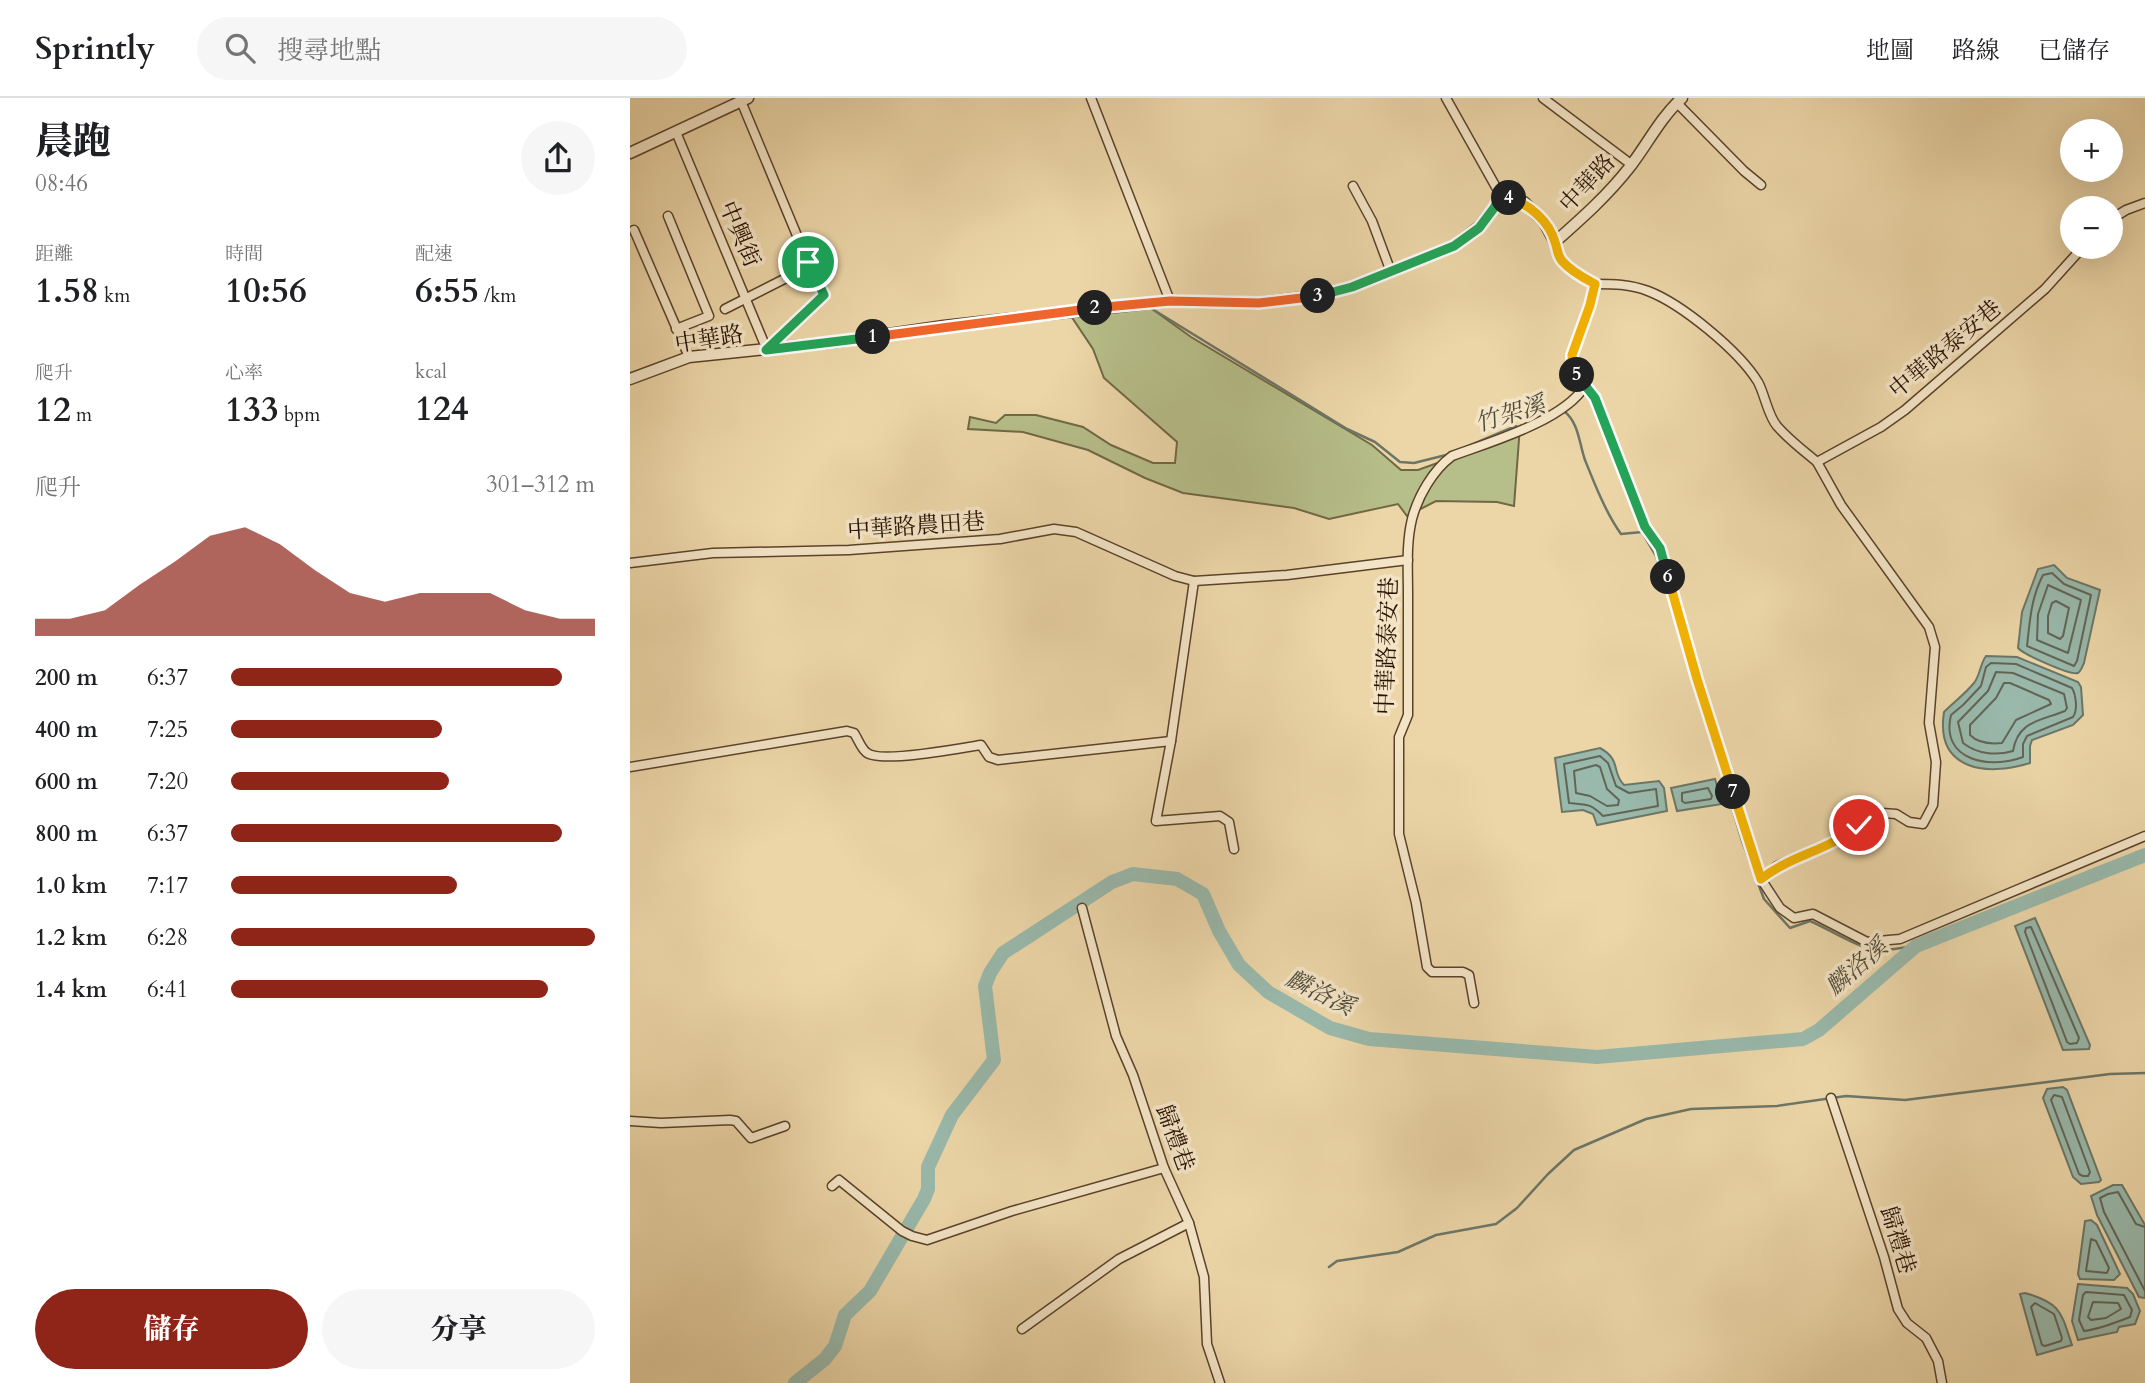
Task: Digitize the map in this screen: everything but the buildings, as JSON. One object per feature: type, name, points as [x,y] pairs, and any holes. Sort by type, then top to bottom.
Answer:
[{"type":"street","points":[[1091,98],[1170,301]]},
{"type":"street","points":[[1446,98],[1501,195]]},
{"type":"street","points":[[1543,98],[1632,165]]},
{"type":"street","points":[[630,153],[745,100],[808,262],[824,295],[766,350]]},
{"type":"street","points":[[1679,101],[1744,171],[1761,185]]},
{"type":"street","name":"中華路","points":[[630,379],[688,358],[944,326],[1170,301],[1222,304],[1287,301],[1352,287],[1437,254],[1479,228],[1501,195],[1524,202],[1544,222],[1555,242],[1605,197],[1679,101]]},
{"type":"street","name":"中興街","points":[[676,132],[766,350]]},
{"type":"street","points":[[1353,186],[1372,221],[1391,272]]},
{"type":"street","points":[[2123,212],[2145,202]]},
{"type":"street","points":[[668,216],[709,316],[676,329]]},
{"type":"street","points":[[634,230],[688,358]]},
{"type":"street","points":[[1555,242],[1556,252],[1575,273],[1595,284],[1621,284],[1648,291],[1677,306],[1722,341],[1742,361],[1757,380],[1776,425],[1816,462],[1841,505],[1929,626],[1935,647],[1929,723],[1936,762],[1933,805],[1923,824],[1909,822],[1896,814],[1882,813],[1859,825],[1844,838],[1777,866],[1761,879]]},
{"type":"street","name":"中華路泰安巷","points":[[1816,462],[1905,410],[2045,289],[2072,259]]},
{"type":"street","points":[[725,309],[802,271],[808,262]]},
{"type":"street","points":[[1595,284],[1572,355],[1573,371],[1595,398],[1645,527],[1660,548],[1697,679],[1761,879],[1780,908],[1794,918],[1813,914],[1867,942],[1900,939],[2145,836]]},
{"type":"street","name":"中華路泰安巷","points":[[1474,1003],[1469,975],[1463,972],[1432,972],[1427,967],[1416,903],[1399,834],[1399,737],[1408,715],[1408,560],[1411,522],[1417,503],[1441,465],[1452,456],[1520,430],[1572,402],[1585,386]]},
{"type":"street","name":"中華路農田巷","points":[[630,563],[713,553],[849,550],[1000,539],[1054,529],[1076,532],[1175,576],[1194,581],[1287,575],[1408,560]]},
{"type":"street","points":[[1194,581],[1171,741],[1156,821],[1220,816],[1229,822],[1234,849]]},
{"type":"street","points":[[630,767],[847,731],[854,733],[866,753],[875,757],[931,753],[981,745],[989,757],[998,760],[1171,741]]},
{"type":"street","name":"歸禮巷","points":[[1082,908],[1116,1035],[1133,1075],[1164,1168],[1189,1223],[1203,1277],[1207,1344],[1220,1383]]},
{"type":"street","name":"歸禮巷","points":[[1831,1098],[1884,1257],[1898,1309],[1907,1323],[1926,1338],[1938,1361],[1942,1383]]},
{"type":"street","points":[[630,1121],[661,1123],[730,1120],[737,1121],[751,1138],[785,1126]]},
{"type":"street","points":[[832,1186],[839,1180],[902,1231],[928,1240],[1012,1211],[1164,1168]]},
{"type":"street","points":[[1022,1329],[1119,1259],[1189,1223]]},
{"type":"green space","points":[[1148,306],[1191,337],[1372,445],[1401,470],[1418,470],[1457,456],[1520,426],[1514,506],[1497,502],[1436,501],[1407,516],[1398,504],[1329,519],[1294,508],[1183,493],[1088,450],[1023,432],[968,429],[970,417],[996,423],[1005,415],[1036,415],[1083,427],[1111,445],[1153,463],[1175,463],[1177,442],[1104,378],[1093,349],[1071,316]]},
{"type":"water","points":[[2054,565],[2067,578],[2100,590],[2084,663],[2078,673],[2047,664],[2018,648],[2022,612],[2038,569]]},
{"type":"water","points":[[1986,656],[2017,657],[2078,682],[2081,687],[2083,715],[2073,725],[2032,740],[2030,763],[1997,769],[1981,768],[1956,757],[1947,746],[1943,731],[1944,712],[1974,683]]},
{"type":"water","points":[[1600,748],[1611,757],[1624,785],[1659,781],[1664,788],[1667,811],[1597,825],[1593,814],[1583,810],[1562,812],[1555,758]]},
{"type":"water","points":[[1715,779],[1722,804],[1677,811],[1671,788]]},
{"type":"water","points":[[2035,918],[2090,1045],[2089,1049],[2063,1050],[2015,926]]},
{"type":"water","points":[[2063,1087],[2067,1090],[2101,1180],[2099,1182],[2081,1184],[2073,1177],[2043,1098],[2047,1089]]},
{"type":"water","points":[[2113,1185],[2122,1185],[2145,1225],[2145,1298],[2139,1297],[2097,1215],[2091,1196]]},
{"type":"water","points":[[2091,1220],[2097,1225],[2120,1274],[2114,1280],[2080,1279],[2078,1274],[2085,1221]]},
{"type":"water","points":[[2078,1284],[2127,1288],[2133,1294],[2140,1311],[2135,1324],[2119,1327],[2117,1332],[2078,1340],[2072,1321]]},
{"type":"water","points":[[2025,1293],[2046,1301],[2058,1310],[2072,1345],[2037,1355],[2020,1294]]},
{"type":"waterway","name":"竹架溪","points":[[1149,307],[1347,429],[1375,442],[1400,462],[1414,463],[1450,454]]},
{"type":"waterway","name":"竹架溪","points":[[1562,412],[1569,416],[1576,427],[1585,460],[1601,498],[1621,534],[1642,532],[1656,556],[1742,841],[1764,899],[1790,928],[1810,921],[1871,949],[1916,946]]},
{"type":"waterway","name":"竹架溪","points":[[1466,447],[1516,426],[1522,433],[1535,428]]},
{"type":"waterway","name":"麟洛溪","points":[[795,1383],[825,1359],[835,1346],[845,1315],[870,1291],[924,1199],[928,1189],[928,1167],[952,1115],[994,1060],[985,986],[990,973],[1003,953],[1112,882],[1133,874],[1177,879],[1203,894],[1219,931],[1239,965],[1268,992],[1330,1028],[1369,1039],[1597,1057],[1803,1039],[1819,1030],[1916,946],[2145,855]]},
{"type":"waterway","points":[[1329,1267],[1337,1261],[1398,1252],[1436,1235],[1496,1224],[1517,1208],[1574,1150],[1646,1119],[1691,1109],[1777,1106],[1846,1096],[1905,1100],[2110,1074],[2145,1073]]},
{"type":"route","points":[[808,262],[824,295],[801,320],[766,350],[1077,310],[1170,301],[1259,303],[1320,295],[1352,287],[1454,246],[1479,228],[1501,195],[1524,202],[1544,222],[1562,261],[1575,273],[1595,284],[1572,355],[1573,371],[1595,398],[1645,527],[1660,548],[1697,679],[1761,879],[1777,866],[1844,838],[1859,825]]}]
